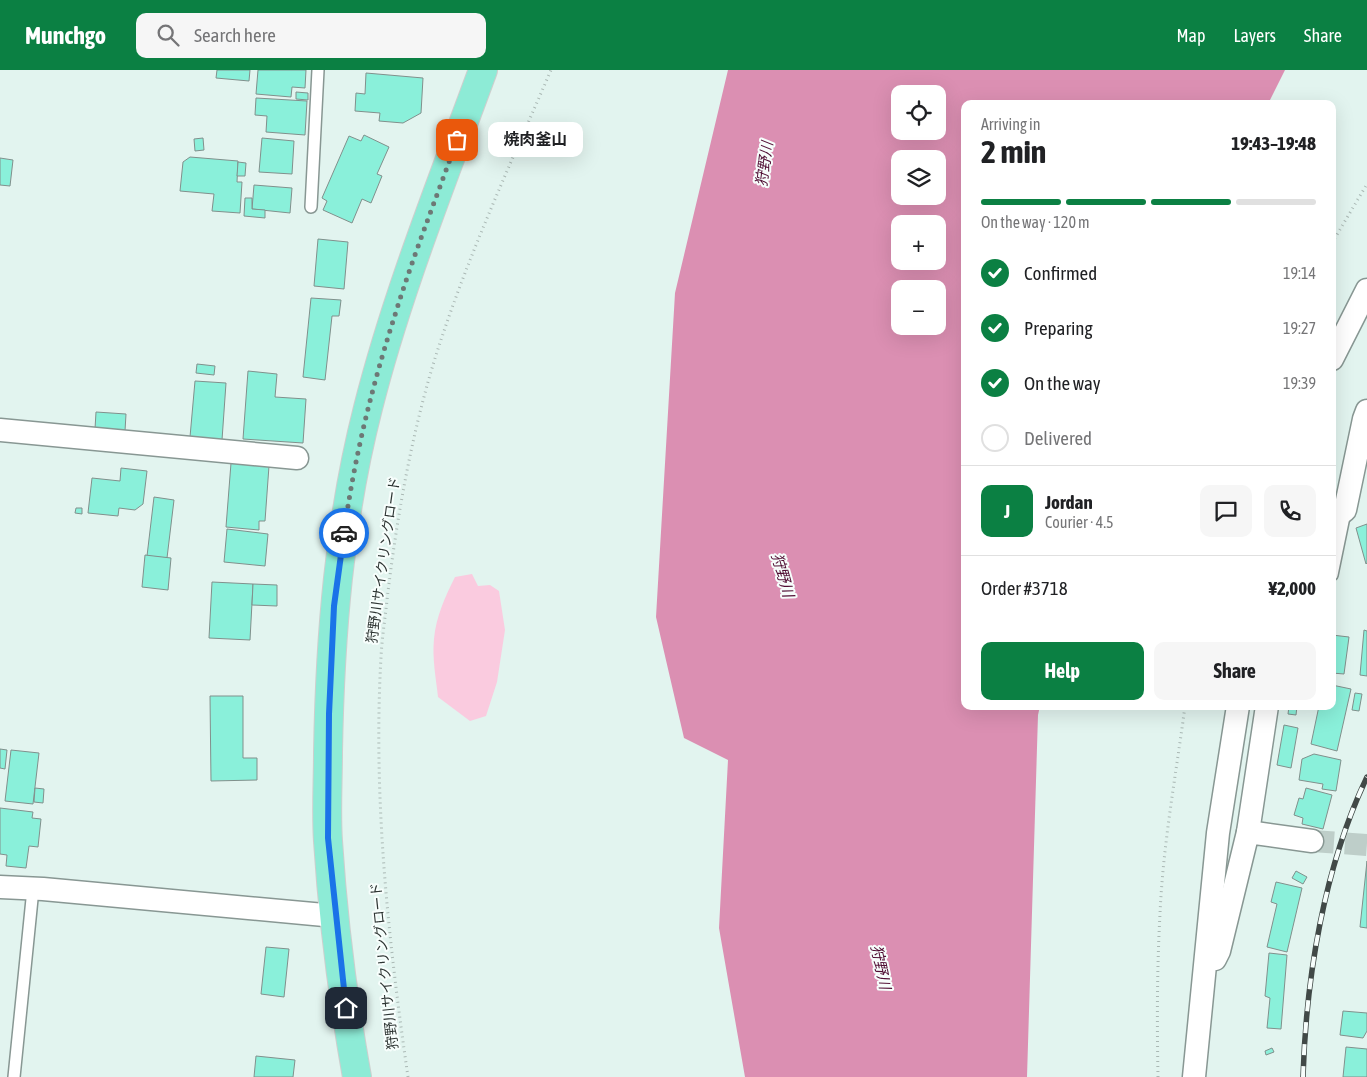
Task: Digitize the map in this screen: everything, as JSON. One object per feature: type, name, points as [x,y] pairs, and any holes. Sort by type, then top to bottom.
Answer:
[{"type":"highway","points":[[357,1077],[348,1026],[328,838],[329,714],[334,606],[348,502],[368,410],[394,316],[482,70]]},
{"type":"street","points":[[1336,351],[1367,290]]},
{"type":"street","points":[[1339,515],[1367,411]]},
{"type":"street","points":[[0,430],[297,458]]},
{"type":"street","points":[[1339,515],[1367,504]]},
{"type":"street","points":[[1194,1077],[1218,833],[1237,710]]},
{"type":"street","points":[[1204,977],[1219,951],[1248,832],[1266,710]]},
{"type":"street","points":[[1248,832],[1312,840]]},
{"type":"street","points":[[0,887],[335,916]]},
{"type":"lane","points":[[311,207],[318,70]]},
{"type":"lane","points":[[1336,541],[1339,515]]},
{"type":"lane","points":[[14,1077],[33,889]]},
{"type":"path","name":"狩野川サイクリングロード","points":[[408,1077],[391,943],[384,863],[379,760],[381,656],[391,566],[406,473],[430,376],[452,307],[490,212],[551,70]]},
{"type":"path","points":[[1336,236],[1367,184]]},
{"type":"path","points":[[1158,1077],[1160,912],[1167,840],[1184,710]]},
{"type":"shaded area","points":[[472,574],[478,586],[490,585],[499,591],[505,630],[497,682],[486,716],[470,721],[438,697],[434,668],[434,646],[439,615],[455,577]]},
{"type":"water","name":"狩野川","points":[[728,70],[1285,70],[1270,100],[961,100],[961,710],[1039,710],[1027,1077],[745,1077],[719,928],[728,760],[684,738],[656,617],[675,293]]},
{"type":"building","points":[[217,70],[250,70],[249,81],[216,78]]},
{"type":"building","points":[[258,70],[306,70],[305,88],[292,87],[291,97],[256,94]]},
{"type":"building","points":[[366,73],[423,78],[421,113],[403,123],[379,121],[380,113],[355,111],[356,93],[365,94]]},
{"type":"building","points":[[296,92],[308,93],[308,100],[296,99]]},
{"type":"building","points":[[256,98],[307,101],[305,135],[266,132],[267,116],[255,115]]},
{"type":"building","points":[[364,135],[389,147],[377,174],[382,176],[371,203],[362,199],[352,223],[323,210],[327,201],[322,198],[349,136],[361,141]]},
{"type":"building","points":[[203,138],[204,150],[195,151],[194,139]]},
{"type":"building","points":[[262,138],[294,141],[292,174],[259,172]]},
{"type":"building","points":[[190,157],[238,161],[237,182],[242,182],[240,213],[212,211],[214,194],[180,191],[183,162]]},
{"type":"building","points":[[0,158],[13,160],[10,186],[0,185]]},
{"type":"building","points":[[238,162],[246,163],[245,176],[237,176]]},
{"type":"building","points":[[254,185],[292,188],[290,213],[252,209]]},
{"type":"building","points":[[245,198],[252,198],[252,209],[265,210],[265,218],[244,216]]},
{"type":"building","points":[[318,239],[348,242],[344,289],[314,286]]},
{"type":"building","points":[[311,298],[341,300],[339,316],[332,316],[325,380],[303,377]]},
{"type":"building","points":[[197,364],[215,366],[214,375],[196,373]]},
{"type":"building","points":[[248,371],[277,374],[275,397],[306,399],[303,443],[243,439]]},
{"type":"building","points":[[195,381],[226,383],[222,440],[190,437]]},
{"type":"building","points":[[96,412],[126,414],[125,431],[95,429]]},
{"type":"building","points":[[231,463],[269,466],[265,521],[259,521],[259,530],[226,527]]},
{"type":"building","points":[[121,468],[147,471],[143,504],[135,510],[119,508],[118,516],[88,513],[92,478],[120,481]]},
{"type":"building","points":[[154,497],[174,500],[167,558],[147,556]]},
{"type":"building","points":[[76,508],[82,508],[82,514],[75,513]]},
{"type":"building","points":[[1367,524],[1367,563],[1366,564],[1356,528]]},
{"type":"building","points":[[227,529],[268,534],[265,566],[224,562]]},
{"type":"building","points":[[145,555],[171,558],[168,590],[142,587]]},
{"type":"building","points":[[212,582],[253,584],[250,640],[209,638]]},
{"type":"building","points":[[253,584],[277,585],[277,606],[252,605]]},
{"type":"building","points":[[1364,630],[1367,631],[1367,676],[1360,675]]},
{"type":"building","points":[[1336,635],[1349,637],[1344,674],[1336,673]]},
{"type":"building","points":[[1336,686],[1351,689],[1337,751],[1311,744],[1318,710],[1336,710]]},
{"type":"building","points":[[1355,693],[1362,694],[1359,711],[1352,710]]},
{"type":"building","points":[[210,696],[243,696],[243,758],[257,758],[257,780],[211,781]]},
{"type":"building","points":[[1288,710],[1297,710],[1296,715],[1288,714]]},
{"type":"building","points":[[1284,725],[1298,728],[1291,768],[1277,765]]},
{"type":"building","points":[[0,749],[7,750],[5,769],[0,768]]},
{"type":"building","points":[[11,750],[39,753],[33,804],[5,801]]},
{"type":"building","points":[[1314,754],[1341,760],[1336,791],[1322,789],[1323,784],[1299,780],[1302,759]]},
{"type":"building","points":[[35,788],[44,789],[43,803],[34,802]]},
{"type":"building","points":[[1306,788],[1332,795],[1323,829],[1302,824],[1303,818],[1294,815],[1299,798],[1303,799]]},
{"type":"building","points":[[0,808],[33,812],[32,818],[41,819],[38,847],[29,846],[26,868],[6,866],[7,855],[0,854]]},
{"type":"building","points":[[1367,861],[1367,928],[1360,927]]},
{"type":"building","points":[[1296,871],[1307,877],[1303,884],[1292,878]]},
{"type":"building","points":[[1276,882],[1302,888],[1287,952],[1267,947],[1277,904],[1271,902]]},
{"type":"building","points":[[266,947],[289,949],[284,997],[261,994]]},
{"type":"building","points":[[1269,953],[1287,955],[1281,1029],[1267,1028],[1270,998],[1265,996]]},
{"type":"building","points":[[1343,1011],[1367,1013],[1367,1031],[1363,1038],[1340,1035]]},
{"type":"building","points":[[1346,1047],[1367,1049],[1367,1077],[1343,1077]]},
{"type":"building","points":[[1272,1048],[1274,1052],[1266,1055],[1265,1051]]},
{"type":"building","points":[[256,1056],[295,1060],[293,1077],[254,1077]]},
{"type":"tunnel","points":[[1312,841],[1367,845]]},
{"type":"railway","points":[[1303,1077],[1308,1001],[1320,924],[1339,848],[1367,777]]},
{"type":"way so far","points":[[344,533],[348,502],[368,410],[394,316],[457,140]]},
{"type":"place","name":"焼肉釜山","points":[[457,140]]},
{"type":"route","points":[[344,533],[334,606],[329,714],[328,838],[346,1008]]}]
